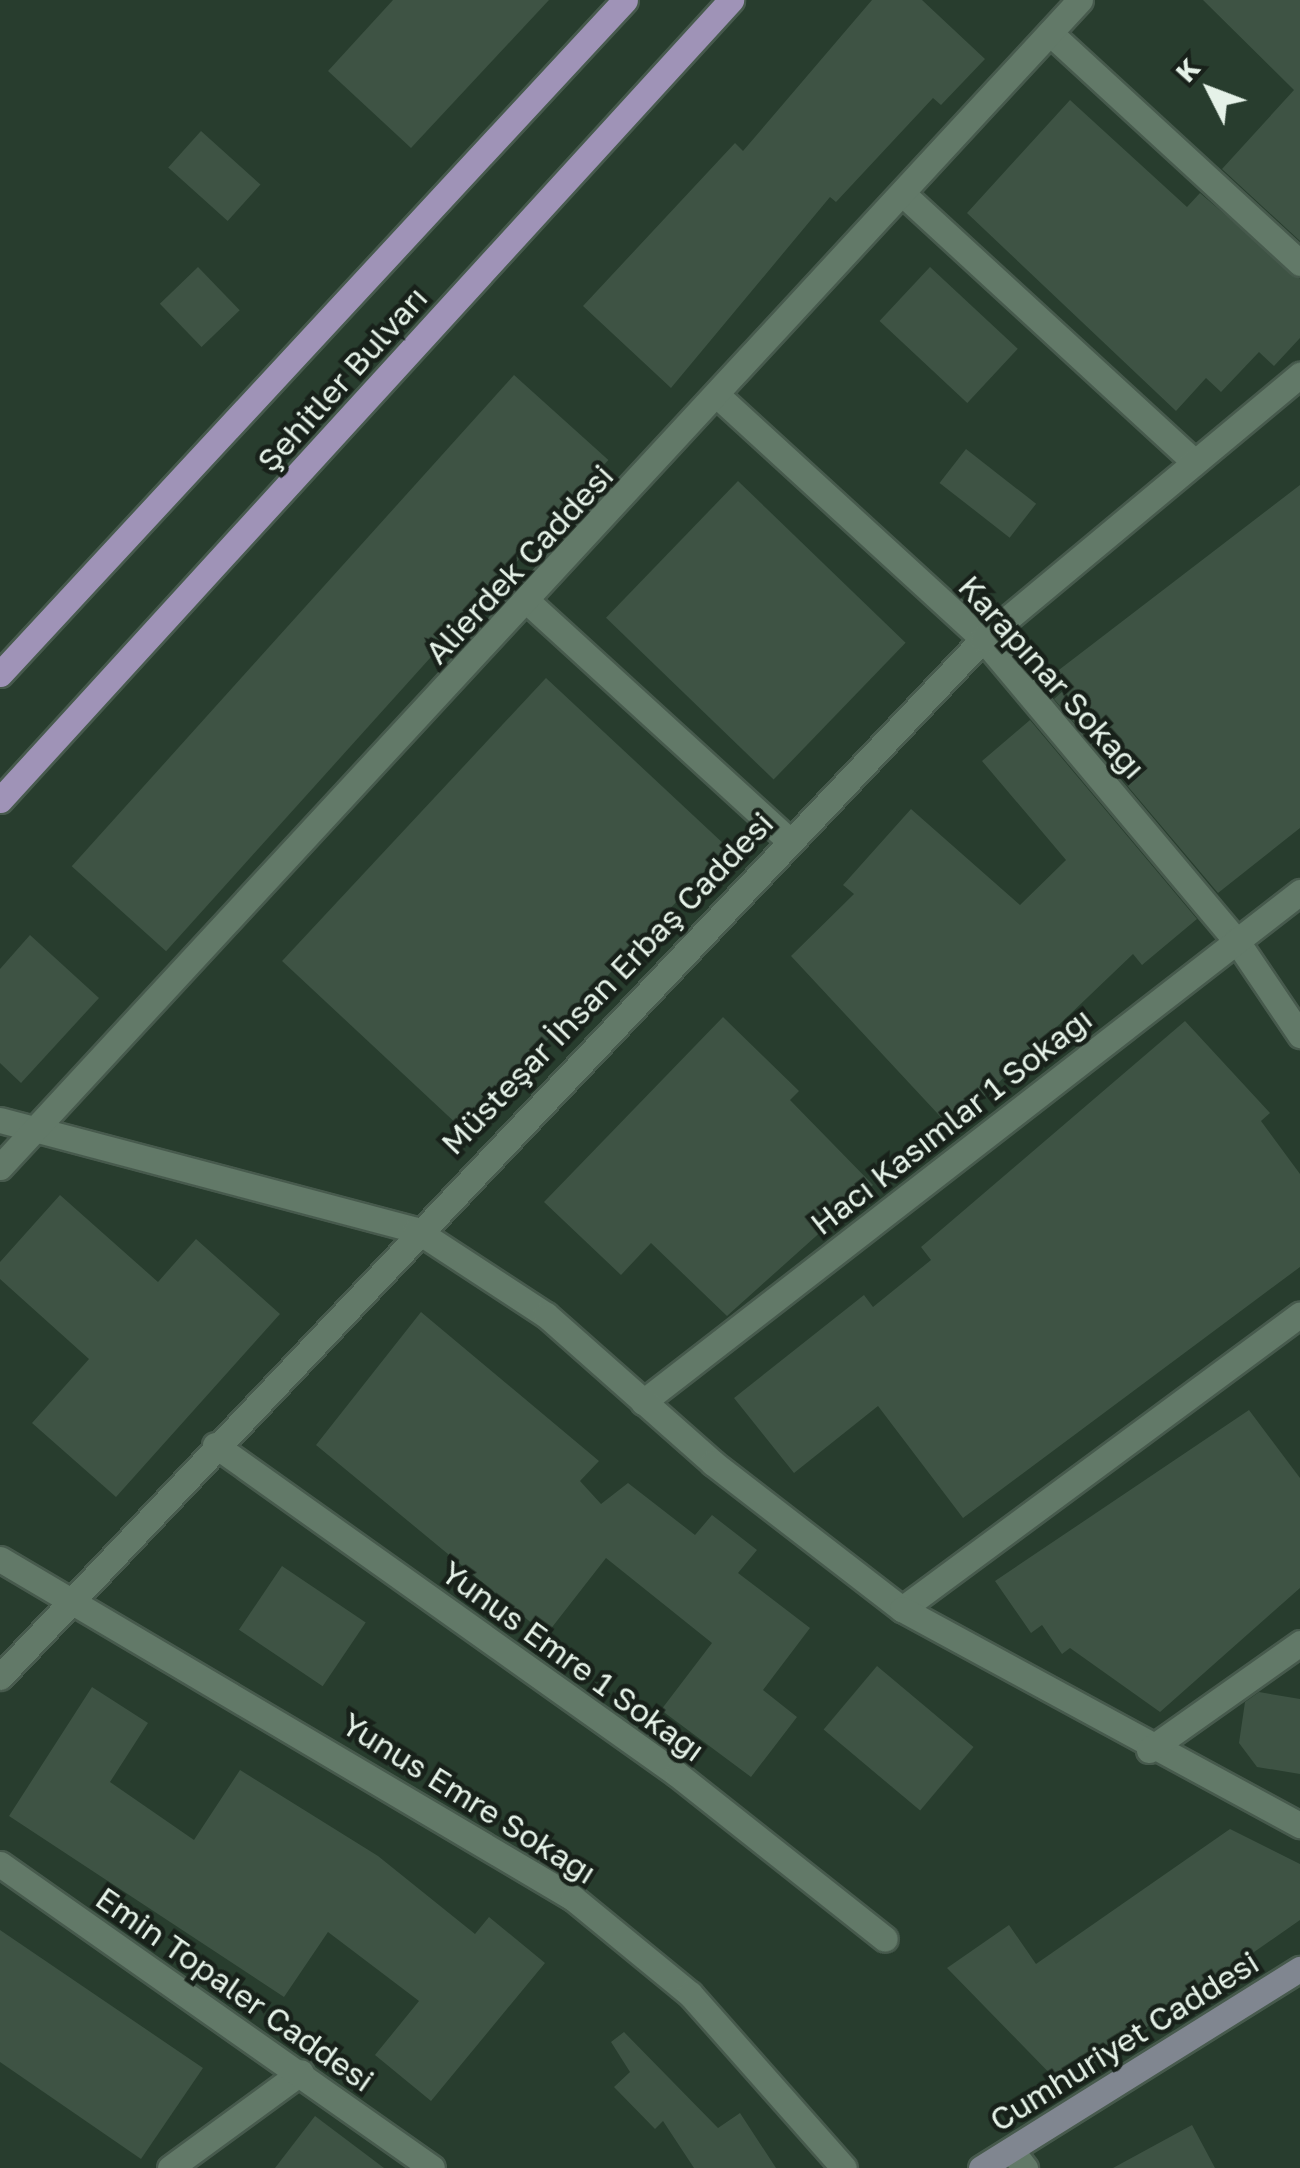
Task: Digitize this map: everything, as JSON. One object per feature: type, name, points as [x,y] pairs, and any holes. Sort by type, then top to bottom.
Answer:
[{"type":"main road","name":"Şehitler Bulvarı","points":[[0,674],[625,0]]},
{"type":"main road","name":"Şehitler Bulvarı","points":[[0,800],[731,0]]},
{"type":"main road","name":"Cumhuriyet Caddesi","points":[[982,2168],[1018,2159],[1300,1969]]},
{"type":"street","name":"Alierdek Caddesi","points":[[0,1167],[719,396],[1080,0]]},
{"type":"street","points":[[1050,33],[1300,264]]},
{"type":"street","points":[[903,194],[1194,462]]},
{"type":"street","name":"Müsteşar İhsan Erbaş Caddesi","points":[[0,1677],[416,1230],[983,639],[1300,375]]},
{"type":"street","name":"Karapınar Sokağı","points":[[719,396],[983,639],[1236,940],[1300,1035]]},
{"type":"street","points":[[528,602],[789,840]]},
{"type":"street","name":"Hacı Kasımlar 1 Sokağı","points":[[644,1402],[1300,892]]},
{"type":"street","points":[[0,1120],[416,1230],[546,1316],[644,1402],[902,1609],[1150,1750],[1300,1826]]},
{"type":"street","points":[[902,1609],[1300,1316]]},
{"type":"street","name":"Yunus Emre 1 Sokağı","points":[[215,1445],[677,1774],[885,1939]]},
{"type":"street","name":"Yunus Emre Sokağı","points":[[0,1559],[573,1898],[690,1994],[844,2168]]},
{"type":"street","points":[[1150,1750],[1300,1643]]},
{"type":"street","name":"Emin Topaler Caddesi","points":[[0,1864],[301,2072],[432,2168]]},
{"type":"street","points":[[170,2168],[301,2072]]},
{"type":"building","points":[[393,0],[549,0],[411,148],[328,71]]},
{"type":"building","points":[[872,0],[922,0],[985,59],[941,105],[933,98],[836,202],[830,197],[671,388],[583,306],[735,143],[743,151]]},
{"type":"building","points":[[1203,0],[1300,0],[1300,241],[1222,169],[1294,90]]},
{"type":"building","points":[[1070,100],[1187,207],[1200,193],[1300,279],[1300,338],[1274,366],[1259,352],[1221,392],[1206,378],[1176,411],[967,213]]},
{"type":"building","points":[[201,131],[260,185],[228,221],[168,167]]},
{"type":"building","points":[[198,267],[240,310],[202,347],[160,304]]},
{"type":"building","points":[[930,267],[1018,349],[967,403],[880,321]]},
{"type":"building","points":[[514,375],[608,460],[166,951],[72,866]]},
{"type":"building","points":[[966,449],[1036,504],[1010,538],[940,483]]},
{"type":"building","points":[[738,481],[906,643],[774,780],[606,618]]},
{"type":"building","points":[[1300,485],[1300,828],[1218,893],[1054,699],[1063,691],[1051,676]]},
{"type":"building","points":[[546,678],[727,847],[463,1130],[282,961]]},
{"type":"building","points":[[1030,720],[1197,919],[1142,965],[1133,954],[951,1128],[791,956],[854,894],[843,885],[911,809],[1020,905],[1066,860],[982,761]]},
{"type":"building","points":[[30,935],[99,998],[21,1083],[0,1063],[0,969]]},
{"type":"building","points":[[723,1017],[799,1091],[790,1100],[873,1185],[727,1316],[651,1243],[621,1275],[544,1202]]},
{"type":"building","points":[[1185,1021],[1270,1113],[1261,1121],[1300,1174],[1300,1267],[963,1518],[878,1406],[794,1473],[734,1398],[864,1295],[873,1307],[931,1260],[921,1247]]},
{"type":"building","points":[[60,1195],[158,1282],[196,1239],[280,1314],[116,1497],[32,1423],[89,1359],[0,1279],[0,1262]]},
{"type":"building","points":[[421,1312],[599,1461],[580,1481],[601,1504],[628,1483],[695,1535],[712,1515],[757,1550],[738,1573],[810,1628],[763,1690],[797,1717],[751,1777],[661,1710],[712,1643],[606,1558],[546,1635],[316,1445]]},
{"type":"building","points":[[1249,1410],[1300,1478],[1300,1588],[1160,1712],[1070,1648],[1062,1654],[1042,1625],[1031,1633],[995,1581]]},
{"type":"building","points":[[282,1566],[366,1622],[323,1686],[239,1630]]},
{"type":"building","points":[[877,1666],[974,1747],[920,1811],[824,1730]]},
{"type":"building","points":[[92,1687],[148,1723],[110,1782],[194,1840],[240,1770],[378,1856],[475,1934],[489,1917],[545,1963],[431,2101],[375,2055],[419,2001],[328,1932],[284,1997],[9,1816]]},
{"type":"building","points":[[1259,1692],[1300,1699],[1300,1774],[1257,1767],[1239,1743],[1245,1702]]},
{"type":"building","points":[[1230,1829],[1300,1864],[1300,1920],[1062,2086],[947,1968],[1009,1925],[1036,1964]]},
{"type":"building","points":[[0,1930],[203,2068],[141,2159],[0,2062]]},
{"type":"building","points":[[624,2032],[718,2128],[740,2113],[776,2168],[694,2168],[663,2121],[655,2129],[614,2087],[630,2072],[611,2042]]},
{"type":"building","points":[[315,2116],[384,2168],[275,2168]]},
{"type":"building","points":[[1192,2125],[1215,2168],[1113,2168]]}]
